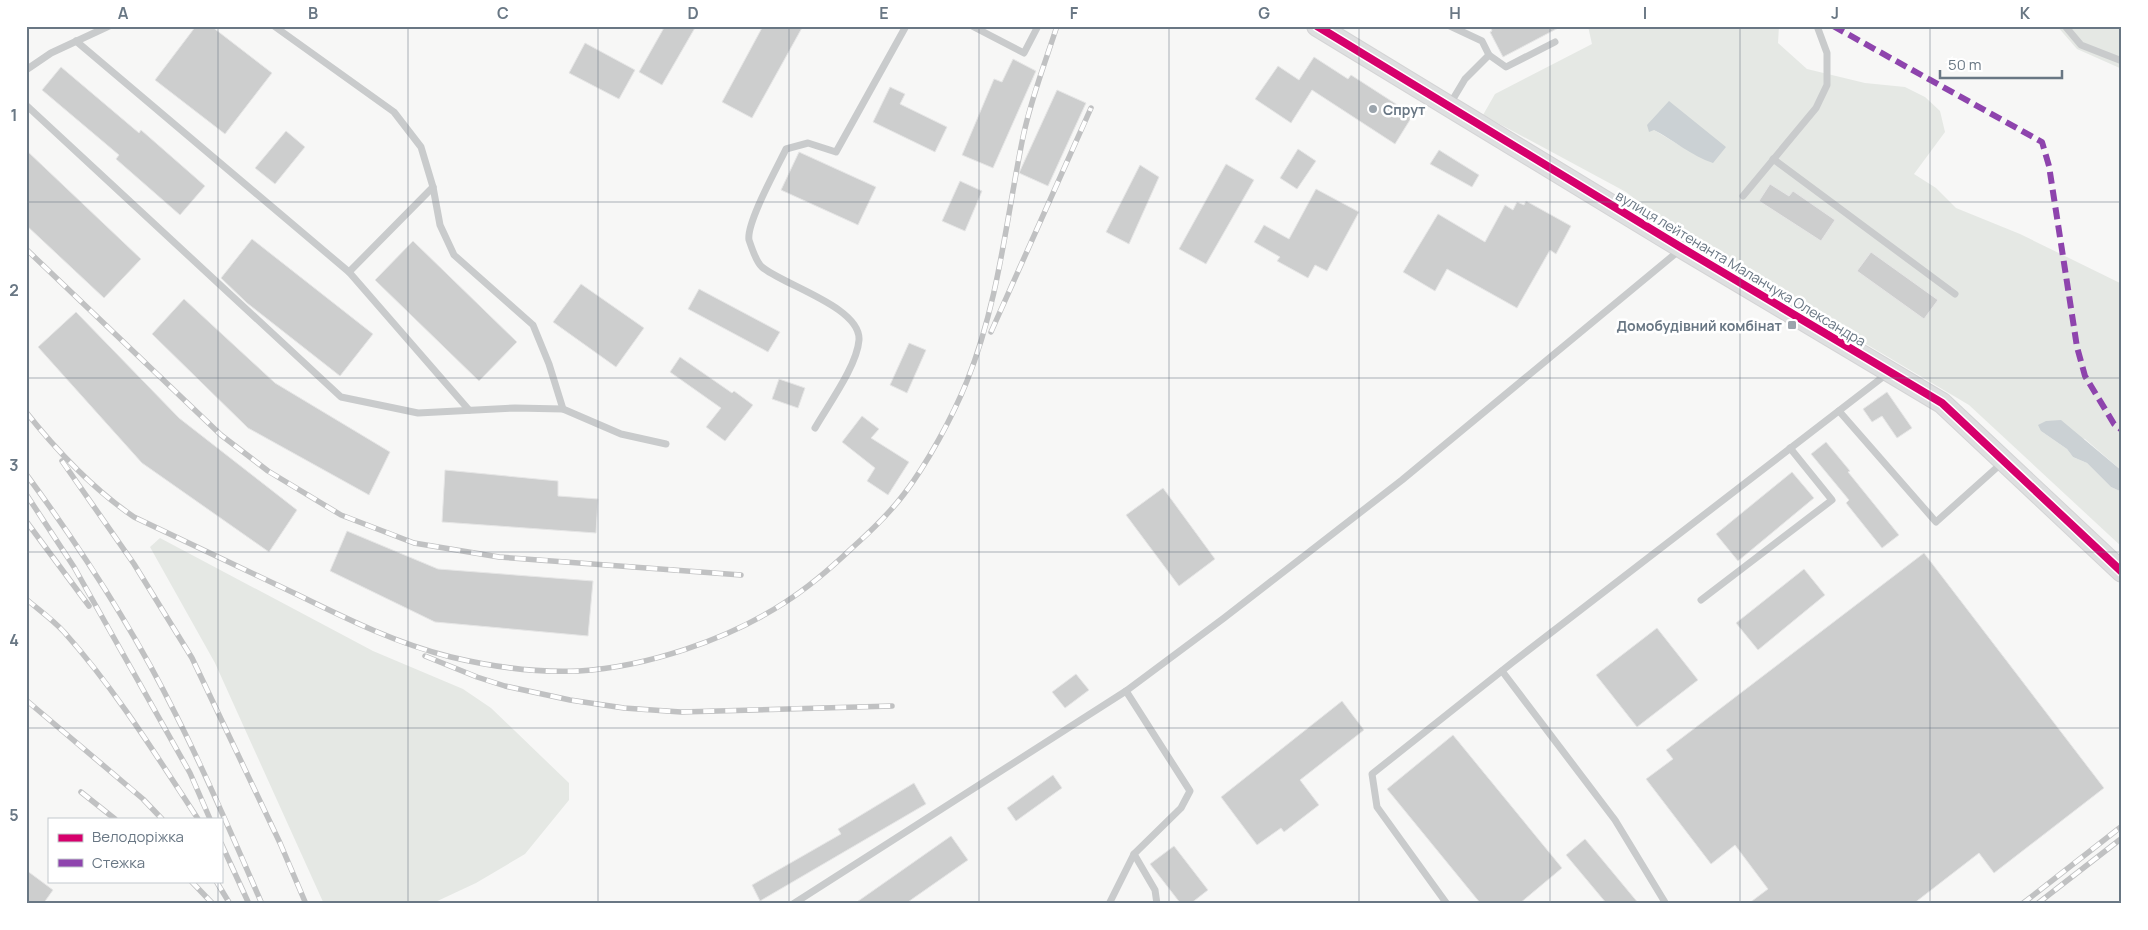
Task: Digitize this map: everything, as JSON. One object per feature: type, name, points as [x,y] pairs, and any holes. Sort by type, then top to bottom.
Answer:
[{"type":"street","name":"вулиця лейтенанта Маланчука Олександра","points":[[1317,26],[1682,248],[1942,403],[2122,572]]},
{"type":"lane","points":[[26,70],[51,52],[109,26]]},
{"type":"lane","points":[[274,26],[394,112],[421,147],[434,186],[440,226],[454,254],[533,325],[549,364],[563,409]]},
{"type":"lane","points":[[815,428],[856,357],[859,338],[852,322],[826,302],[761,266],[749,239],[757,209],[786,149],[808,143],[836,152],[906,26]]},
{"type":"lane","points":[[972,26],[1024,52],[1038,26]]},
{"type":"lane","points":[[1450,26],[1482,41],[1489,55],[1506,67],[1555,42]]},
{"type":"lane","points":[[1743,196],[1816,108],[1827,85],[1827,53],[1817,26]]},
{"type":"lane","points":[[2065,26],[2081,45],[2122,61]]},
{"type":"lane","points":[[76,41],[349,272],[469,410]]},
{"type":"lane","points":[[1449,106],[1465,79],[1489,55]]},
{"type":"lane","points":[[26,106],[341,397],[418,413],[515,408],[563,409],[621,434],[666,444]]},
{"type":"lane","points":[[1773,159],[1956,294]]},
{"type":"lane","points":[[349,272],[434,186]]},
{"type":"lane","points":[[793,904],[1126,691],[1224,618],[1402,480],[1682,248]]},
{"type":"lane","points":[[1447,904],[1377,807],[1372,774],[1502,671],[1889,372]]},
{"type":"lane","points":[[1839,411],[1936,522],[2003,461]]},
{"type":"lane","points":[[1701,600],[1832,500],[1790,448]]},
{"type":"lane","points":[[1502,671],[1616,820],[1666,904]]},
{"type":"lane","points":[[1109,904],[1134,854],[1181,808],[1190,791],[1126,691]]},
{"type":"lane","points":[[1134,854],[1155,890],[1157,904]]},
{"type":"shaded area","points":[[1588,26],[1779,26],[1778,43],[1807,69],[1865,83],[1905,87],[1925,97],[1940,111],[1945,132],[1914,174],[1936,188],[1956,208],[2020,234],[2122,284],[2122,471],[2085,439],[2041,431],[2067,449],[2073,457],[2087,463],[2111,487],[2122,492],[2122,547],[1969,405],[1699,245],[1626,192],[1483,115],[1495,94],[1592,44]],"holes":[[[1654,130],[1726,147],[1684,148]]]},
{"type":"shaded area","points":[[2057,26],[2122,26],[2122,69],[2077,49]]},
{"type":"shaded area","points":[[1669,101],[1726,147],[1713,163],[1697,156],[1654,130],[1649,132],[1647,125]]},
{"type":"shaded area","points":[[2061,420],[2122,471],[2122,492],[2111,487],[2087,463],[2073,457],[2067,449],[2041,431],[2038,425],[2046,421]]},
{"type":"shaded area","points":[[160,538],[373,651],[463,689],[491,708],[569,783],[569,800],[525,854],[476,883],[431,904],[324,904],[215,663],[150,547]]},
{"type":"building","points":[[196,26],[211,26],[272,73],[225,134],[155,80]]},
{"type":"building","points":[[665,26],[696,26],[662,85],[639,72]]},
{"type":"building","points":[[763,26],[803,26],[752,118],[722,102]]},
{"type":"building","points":[[1490,26],[1562,26],[1503,57],[1490,32],[1492,31]]},
{"type":"building","points":[[585,43],[635,70],[619,99],[569,73]]},
{"type":"building","points":[[1314,57],[1348,79],[1351,75],[1413,115],[1395,144],[1312,90],[1291,123],[1255,99],[1278,66],[1299,80]]},
{"type":"building","points":[[1013,59],[1036,71],[993,168],[962,155],[994,79],[1002,82]]},
{"type":"building","points":[[61,67],[139,133],[141,130],[205,186],[180,215],[116,159],[119,155],[42,90]]},
{"type":"building","points":[[890,87],[905,94],[900,104],[947,127],[935,152],[873,122]]},
{"type":"building","points":[[1057,90],[1086,103],[1048,186],[1019,173]]},
{"type":"building","points":[[286,131],[305,147],[275,184],[255,168]]},
{"type":"building","points":[[1298,149],[1316,161],[1297,189],[1280,178]]},
{"type":"building","points":[[26,150],[141,259],[104,298],[26,225]]},
{"type":"building","points":[[1439,150],[1479,175],[1472,187],[1430,164]]},
{"type":"building","points":[[799,152],[876,187],[858,225],[781,190]]},
{"type":"building","points":[[1226,164],[1254,180],[1206,264],[1179,249]]},
{"type":"building","points":[[1140,165],[1159,177],[1129,244],[1106,232]]},
{"type":"building","points":[[960,181],[982,191],[965,231],[942,221]]},
{"type":"building","points":[[1770,184],[1789,196],[1793,191],[1835,220],[1821,241],[1759,201]]},
{"type":"building","points":[[1316,189],[1359,212],[1327,271],[1315,265],[1308,278],[1277,261],[1280,257],[1254,242],[1264,225],[1289,239]]},
{"type":"building","points":[[1526,201],[1571,226],[1556,254],[1550,250],[1517,308],[1447,269],[1435,291],[1403,272],[1438,214],[1485,242],[1505,205],[1513,210],[1517,202],[1524,205]]},
{"type":"building","points":[[252,239],[373,334],[340,376],[247,303],[221,278]]},
{"type":"building","points":[[413,241],[517,342],[479,381],[375,280]]},
{"type":"building","points":[[1871,252],[1938,300],[1924,319],[1857,271]]},
{"type":"building","points":[[581,284],[644,328],[616,367],[553,322]]},
{"type":"building","points":[[699,289],[780,332],[768,352],[688,309]]},
{"type":"building","points":[[184,299],[275,383],[390,452],[369,495],[248,428],[152,334]]},
{"type":"building","points":[[76,312],[179,418],[297,510],[269,552],[142,463],[38,347]]},
{"type":"building","points":[[909,343],[926,350],[907,393],[890,385]]},
{"type":"building","points":[[680,357],[732,393],[734,391],[753,405],[725,441],[706,427],[721,408],[670,372]]},
{"type":"building","points":[[779,379],[805,388],[798,408],[772,399]]},
{"type":"building","points":[[1887,392],[1912,428],[1897,438],[1882,416],[1872,422],[1863,409]]},
{"type":"building","points":[[862,416],[879,429],[871,438],[909,462],[888,495],[867,481],[875,468],[842,442]]},
{"type":"building","points":[[1826,442],[1899,535],[1882,548],[1846,503],[1849,500],[1811,454]]},
{"type":"building","points":[[445,470],[558,481],[558,496],[598,499],[596,533],[442,522]]},
{"type":"building","points":[[1792,472],[1814,498],[1738,561],[1716,534]]},
{"type":"building","points":[[1163,488],[1215,559],[1179,586],[1126,515]]},
{"type":"building","points":[[347,531],[438,569],[593,581],[588,636],[435,622],[330,571]]},
{"type":"building","points":[[1924,553],[2104,788],[1994,873],[1979,853],[1913,904],[1748,904],[1768,889],[1735,845],[1711,864],[1646,779],[1673,759],[1666,750]]},
{"type":"building","points":[[1804,569],[1825,595],[1758,650],[1736,623]]},
{"type":"building","points":[[1657,628],[1698,680],[1637,727],[1596,675]]},
{"type":"building","points":[[1076,674],[1089,690],[1065,708],[1052,692]]},
{"type":"building","points":[[1342,701],[1364,730],[1300,780],[1319,805],[1284,832],[1281,828],[1257,845],[1221,797]]},
{"type":"building","points":[[1453,735],[1562,868],[1519,904],[1481,904],[1387,789]]},
{"type":"building","points":[[1053,775],[1062,788],[1016,821],[1007,808]]},
{"type":"building","points":[[914,783],[926,804],[760,901],[752,885],[841,834],[838,829]]},
{"type":"building","points":[[951,836],[968,860],[905,904],[854,904]]},
{"type":"building","points":[[1585,839],[1639,904],[1607,904],[1566,855]]},
{"type":"building","points":[[1174,846],[1208,890],[1190,904],[1181,904],[1150,864]]},
{"type":"building","points":[[26,870],[53,890],[43,904],[26,904]]},
{"type":"railway","points":[[26,412],[76,469],[134,517],[351,621],[410,645],[483,664],[531,670],[579,671],[631,664],[712,640],[737,629],[784,603],[836,563],[873,529],[898,501],[922,469],[939,439],[967,381],[987,321],[1001,260],[1026,123],[1057,26]]},
{"type":"railway","points":[[991,332],[1091,108]]},
{"type":"railway","points":[[26,249],[221,435],[268,471],[341,515],[414,543],[499,557],[741,575]]},
{"type":"railway","points":[[62,461],[134,564],[192,658],[280,843],[306,904]]},
{"type":"railway","points":[[26,474],[87,561],[143,652],[199,761],[262,904]]},
{"type":"railway","points":[[26,494],[74,567],[190,773],[210,818]]},
{"type":"railway","points":[[26,521],[89,606]]},
{"type":"railway","points":[[26,599],[64,632],[101,676],[197,818]]},
{"type":"railway","points":[[425,656],[505,686],[570,700],[624,708],[681,712],[892,706]]},
{"type":"railway","points":[[26,700],[143,799],[161,818]]},
{"type":"railway","points":[[81,792],[114,818]]},
{"type":"railway","points":[[2022,904],[2122,826]]},
{"type":"railway","points":[[2037,904],[2122,838]]},
{"type":"railway","points":[[222,845],[249,904]]},
{"type":"railway","points":[[192,882],[213,904]]},
{"type":"railway","points":[[217,882],[230,904]]},
{"type":"marked path","points":[[1833,26],[2042,142],[2049,166],[2077,347],[2085,376],[2114,424],[2122,430]]},
{"type":"cycle path","points":[[1317,26],[1682,248],[1942,403],[2122,572]]},
{"type":"place","name":"Спрут","points":[[1373,109]]},
{"type":"place","name":"Домобудівний комбінат","points":[[1792,325]]}]
